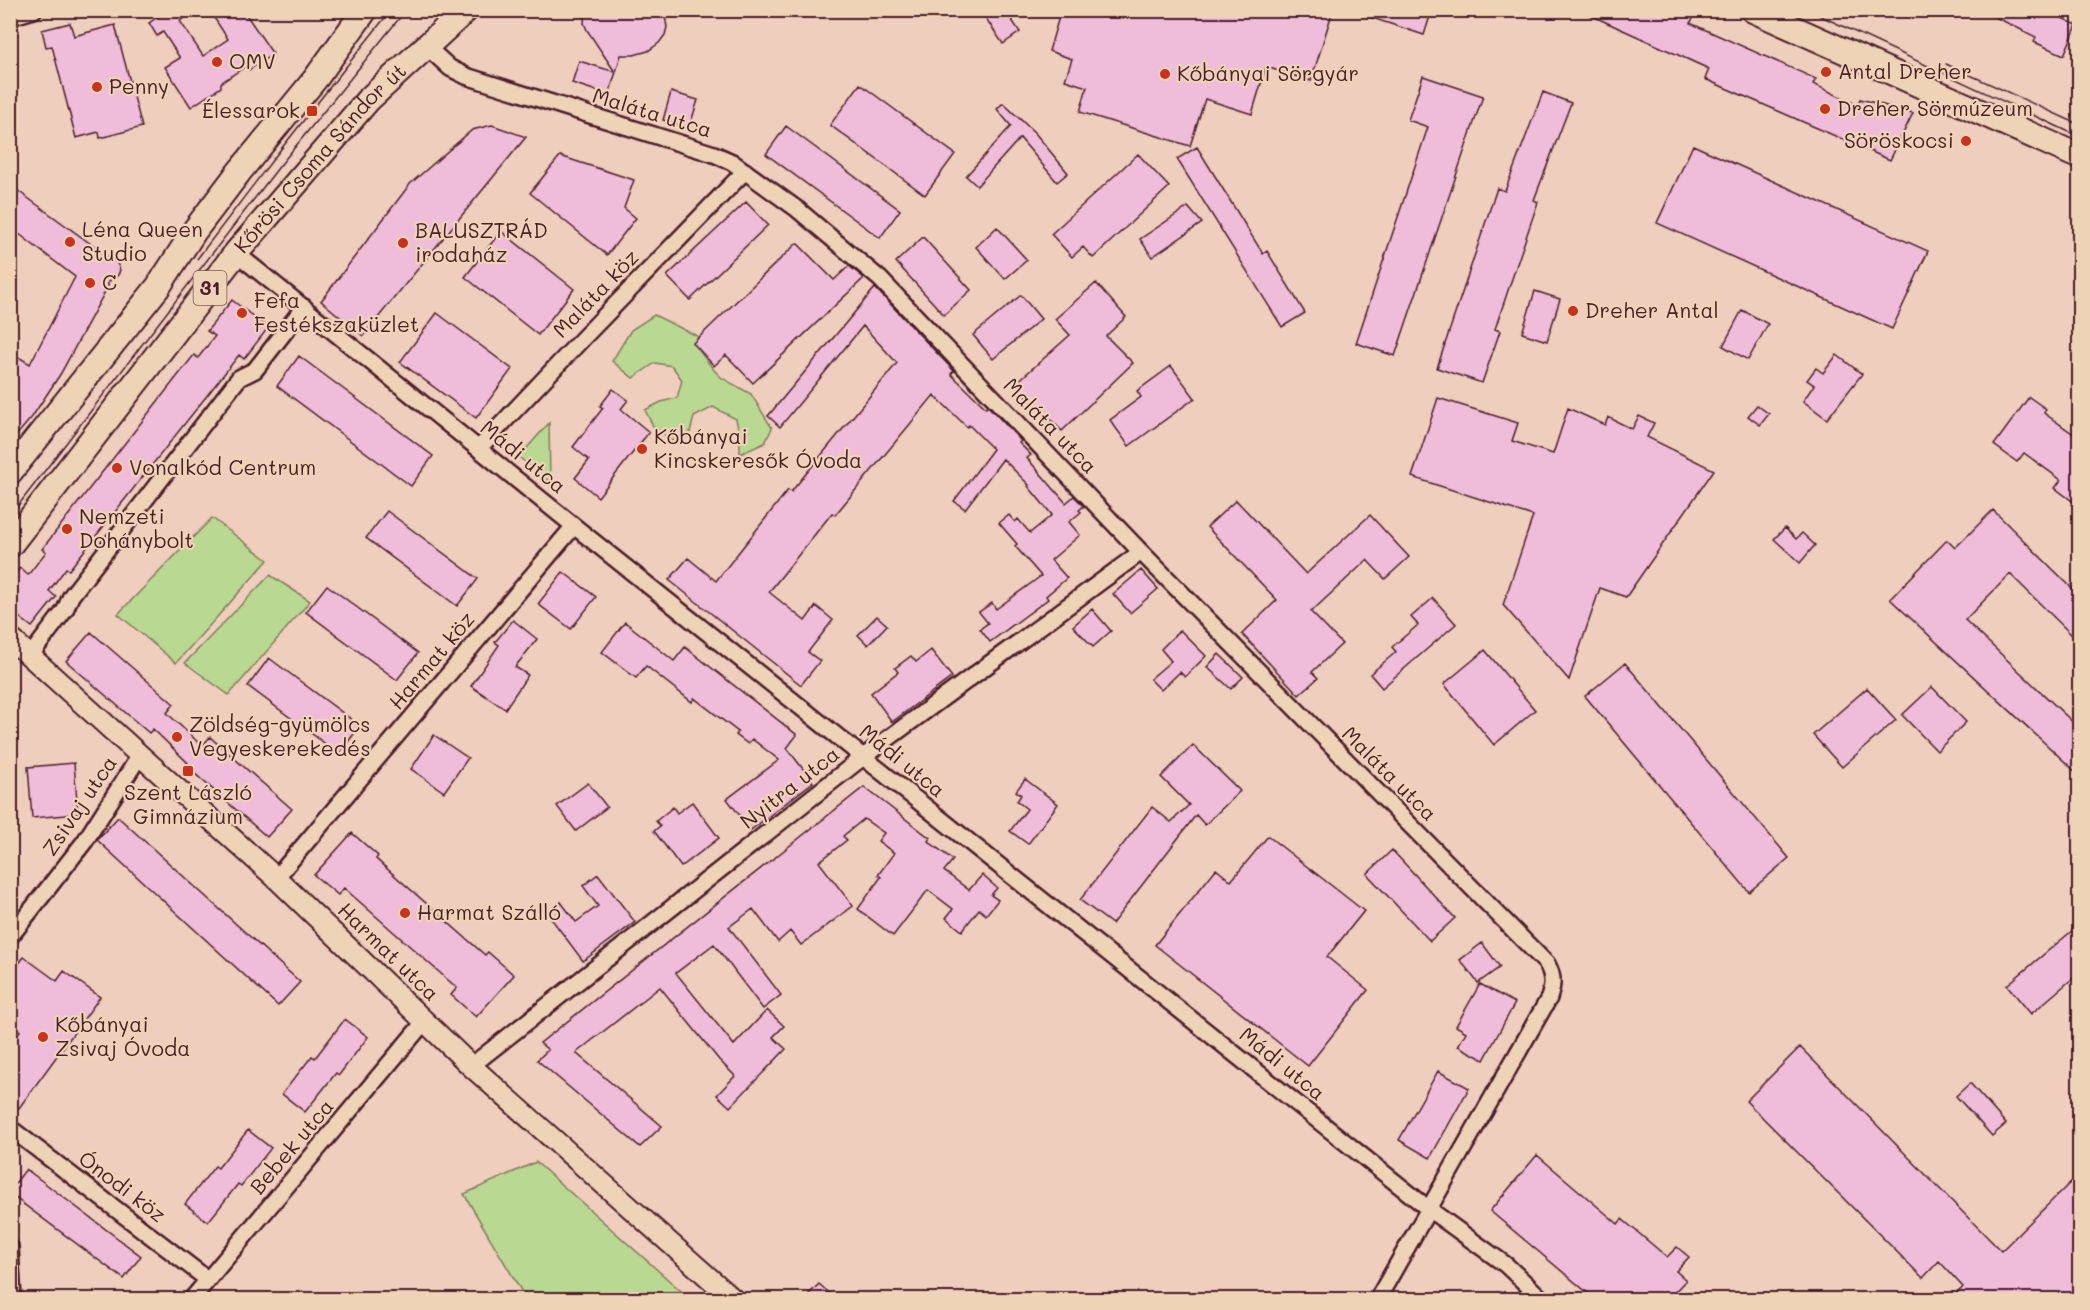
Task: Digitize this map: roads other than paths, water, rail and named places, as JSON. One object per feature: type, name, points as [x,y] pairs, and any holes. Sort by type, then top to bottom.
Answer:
[{"type":"main road","name":"31","points":[[10,472],[158,287],[195,230],[316,78],[365,10]]},
{"type":"main road","name":"Kőrösi Csoma Sándor út","points":[[10,545],[236,253],[368,100],[466,10]]},
{"type":"main road","points":[[1753,10],[2079,157]]},
{"type":"street","name":"Maláta utca","points":[[426,46],[450,68],[466,76],[714,154],[732,162],[811,220],[880,279],[1141,552],[1547,964],[1552,972],[1553,983],[1549,998],[1430,1210]]},
{"type":"street","name":"Maláta köz","points":[[478,448],[745,171]]},
{"type":"street","name":"Mádi utca","points":[[236,253],[1430,1210],[1506,1265],[1543,1299]]},
{"type":"street","points":[[30,656],[65,610],[71,596],[239,378],[255,370],[304,307]]},
{"type":"street","name":"Harmat köz","points":[[276,878],[574,526]]},
{"type":"street","name":"Nyitra utca","points":[[471,1066],[863,757],[1141,552]]},
{"type":"street","name":"Harmat utca","points":[[10,638],[276,878],[471,1066],[734,1299]]},
{"type":"street","name":"Zsivaj utca","points":[[10,937],[85,841],[140,755]]},
{"type":"street","name":"Bebek utca","points":[[191,1299],[425,1021]]},
{"type":"street","name":"Ónodi köz","points":[[10,1128],[207,1279]]},
{"type":"street","points":[[1377,1299],[1430,1210]]},
{"type":"street","points":[[10,1247],[13,1299]]},
{"type":"tram line","points":[[197,259],[391,10]]},
{"type":"tram line","points":[[10,516],[278,168],[406,10]]},
{"type":"tram line","points":[[1808,10],[2080,137]]},
{"type":"tram line","points":[[1946,64],[2080,125]]},
{"type":"place","name":"OMV","points":[[217,62]]},
{"type":"place","name":"Antal Dreher","points":[[1826,72]]},
{"type":"place","name":"Kőbányai Sörgyár","points":[[1165,74]]},
{"type":"place","name":"Penny","points":[[97,87]]},
{"type":"place","name":"Dreher Sörmúzeum","points":[[1825,109]]},
{"type":"place","name":"Élessarok","points":[[312,111]]},
{"type":"place","name":"Söröskocsi","points":[[1966,141]]},
{"type":"place","name":"Léna Queen Studio","points":[[70,242]]},
{"type":"place","name":"BALUSZTRÁD irodaház","points":[[403,243]]},
{"type":"place","name":"C","points":[[90,283]]},
{"type":"place","name":"Dreher Antal","points":[[1573,311]]},
{"type":"place","name":"Fefa Festékszaküzlet","points":[[242,313]]},
{"type":"place","name":"Kőbányai Kincskeresők Óvoda","points":[[642,449]]},
{"type":"place","name":"Vonalkód Centrum","points":[[117,468]]},
{"type":"place","name":"Nemzeti Dohánybolt","points":[[67,529]]},
{"type":"place","name":"Zöldség-gyümölcs Vegyeskerekedés","points":[[177,737]]},
{"type":"place","name":"Szent László Gimnázium","points":[[188,771]]},
{"type":"place","name":"Harmat Szálló","points":[[405,913]]},
{"type":"place","name":"Kőbányai Zsivaj Óvoda","points":[[43,1037]]}]
